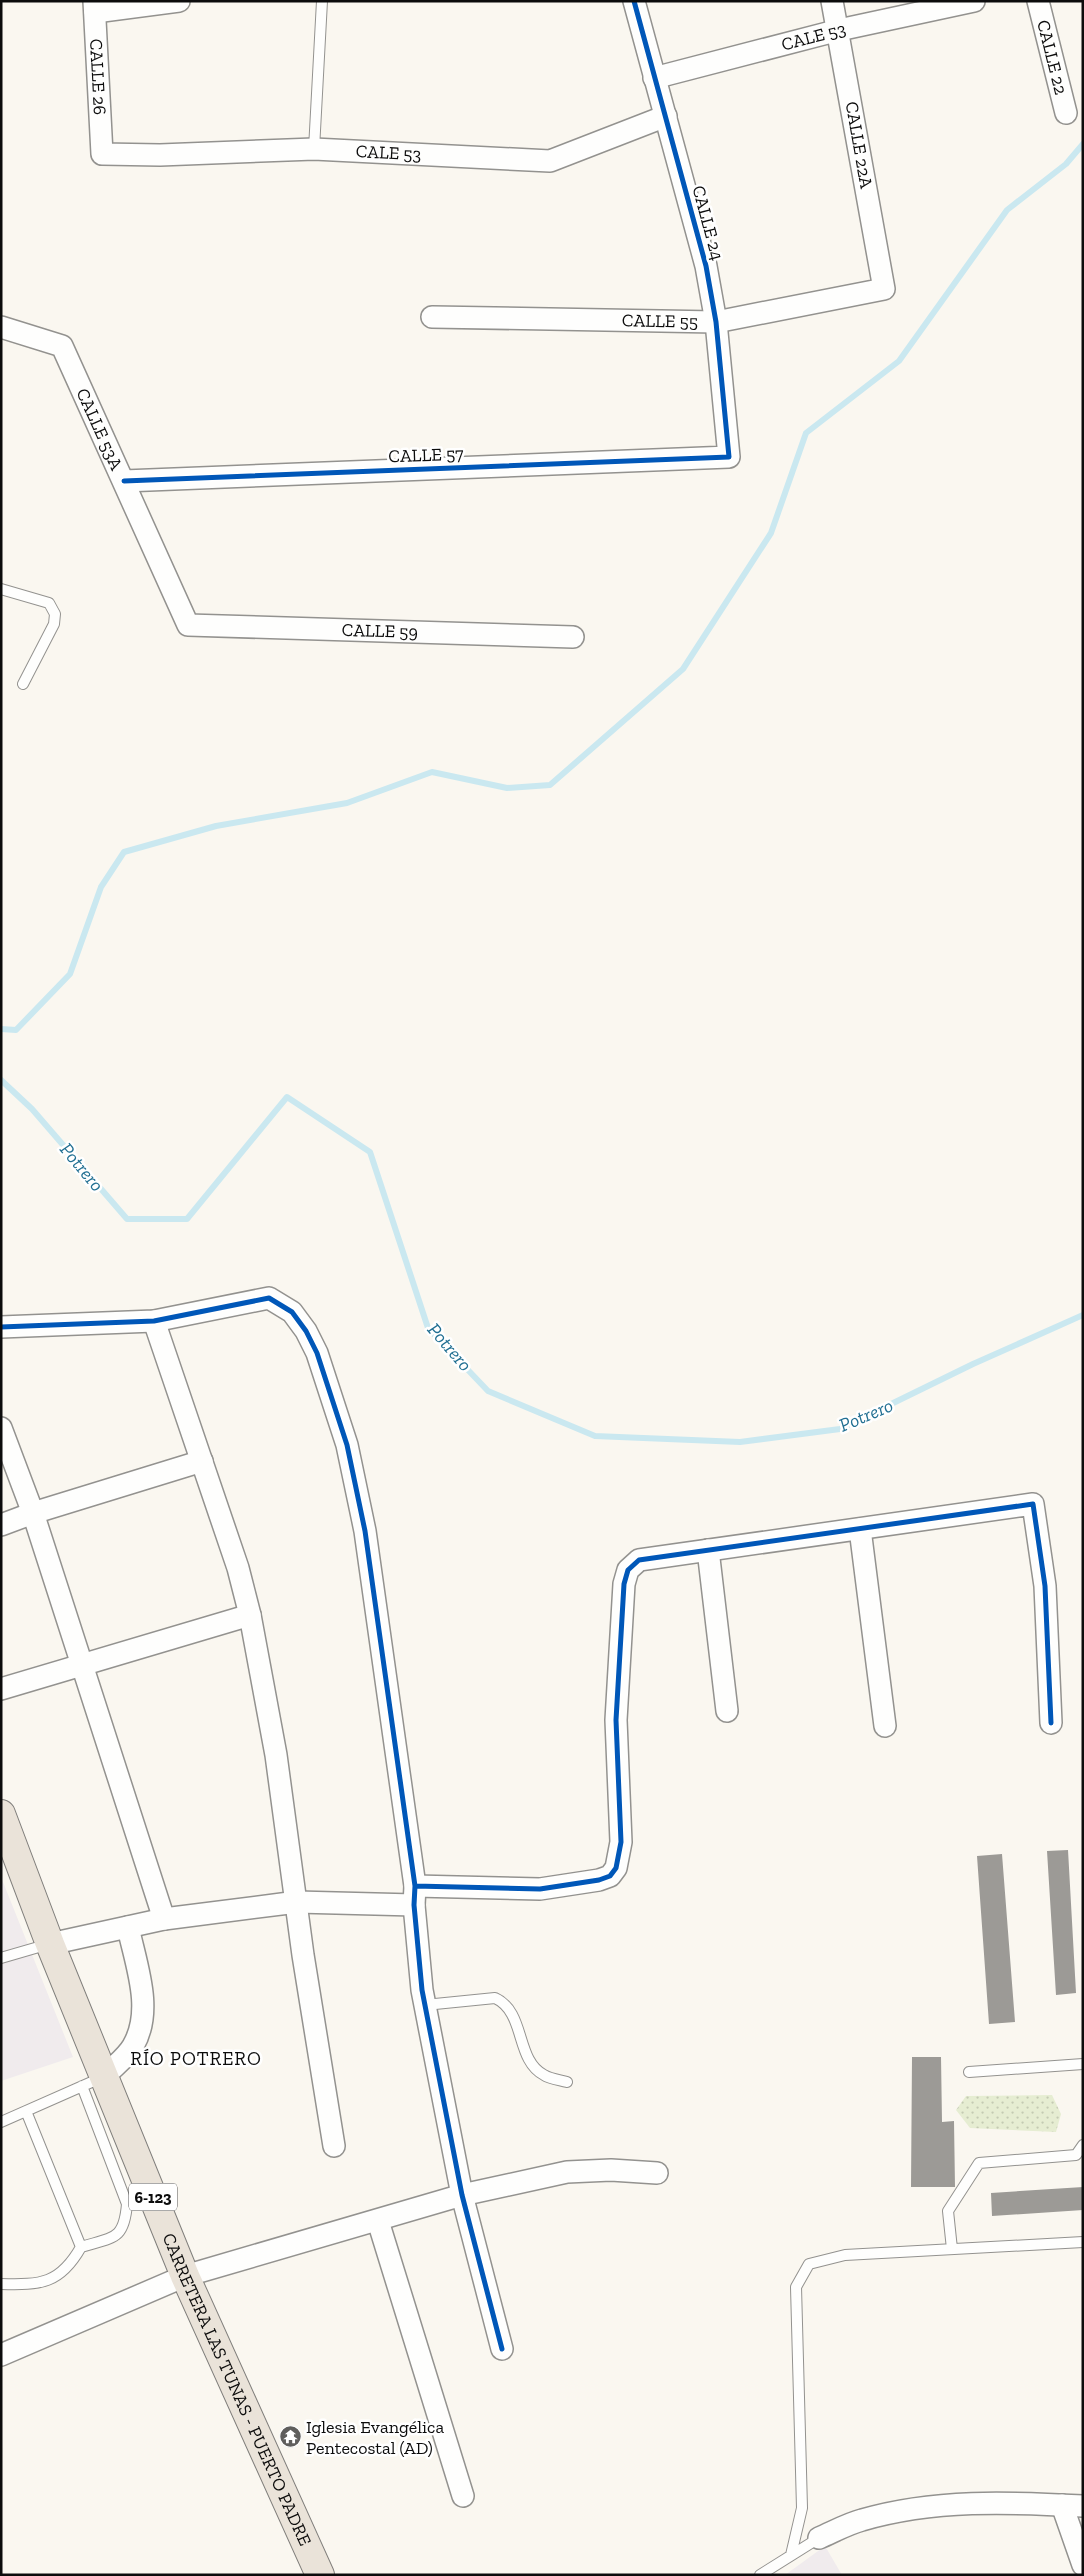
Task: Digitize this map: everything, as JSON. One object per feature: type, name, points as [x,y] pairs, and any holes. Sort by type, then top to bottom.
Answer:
[{"type":"main road","name":"CARRETERA LAS TUNAS - PUERTO PADRE","points":[[1,1814],[50,1944],[93,2082],[185,2276],[320,2575]]},
{"type":"street","points":[[95,7],[179,1]]},
{"type":"street","name":"CALLE 24","points":[[634,1],[706,266],[716,322],[729,457]]},
{"type":"street","name":"CALLE 22A","points":[[832,1],[839,30],[884,289]]},
{"type":"street","name":"CALE 53","points":[[654,78],[839,30],[974,1]]},
{"type":"street","name":"CALLE 22","points":[[1038,1],[1066,113]]},
{"type":"street","name":"CALLE 26","points":[[95,7],[102,154]]},
{"type":"street","name":"CALE 53","points":[[102,154],[160,155],[314,149],[550,161],[666,116]]},
{"type":"street","name":"CALLE 55","points":[[432,317],[716,322],[884,289]]},
{"type":"street","name":"CALLE 53A","points":[[1,327],[62,346],[188,625]]},
{"type":"street","name":"CALLE 57","points":[[124,481],[729,457]]},
{"type":"street","name":"CALLE 59","points":[[188,625],[573,637]]},
{"type":"street","points":[[1,1327],[154,1321],[269,1298],[292,1312],[310,1338],[347,1445],[365,1531],[415,1895],[425,2005],[462,2195],[502,2349]]},
{"type":"street","points":[[154,1321],[238,1568],[250,1615],[276,1756],[303,1955],[334,2146]]},
{"type":"street","points":[[1,1428],[33,1512],[80,1665],[164,1919]]},
{"type":"street","points":[[1,1525],[33,1512],[202,1461]]},
{"type":"street","points":[[50,1944],[164,1919],[297,1902],[540,1889],[599,1880],[610,1876],[616,1868],[621,1842],[616,1720],[624,1584],[628,1570],[639,1560],[1033,1504],[1045,1586],[1051,1723]]},
{"type":"street","points":[[860,1529],[884,1726]]},
{"type":"street","points":[[708,1550],[727,1711]]},
{"type":"street","points":[[1,1689],[250,1615]]},
{"type":"street","points":[[93,2082],[132,2048],[142,2026],[143,2001],[128,1927]]},
{"type":"street","points":[[1,2354],[185,2276],[462,2195],[567,2172],[611,2170],[657,2173]]},
{"type":"street","points":[[378,2221],[463,2496]]},
{"type":"street","points":[[820,2538],[861,2520],[913,2508],[993,2502],[1073,2505],[1083,2565]]},
{"type":"lane","points":[[314,149],[322,1]]},
{"type":"lane","points":[[1,589],[49,603],[56,614],[54,624],[23,684]]},
{"type":"lane","points":[[1,1958],[50,1944]]},
{"type":"lane","points":[[425,2005],[495,1998],[501,2001],[507,2006],[514,2018],[526,2053],[538,2070],[544,2075],[567,2082]]},
{"type":"lane","points":[[969,2072],[1083,2064]]},
{"type":"lane","points":[[1,2122],[93,2082],[127,2204],[125,2224],[118,2235],[81,2247],[71,2265],[53,2278],[31,2285],[1,2284]]},
{"type":"lane","points":[[26,2111],[81,2247]]},
{"type":"lane","points":[[952,2249],[948,2211],[979,2163],[1076,2155],[1083,2145]]},
{"type":"lane","points":[[791,2555],[802,2508],[796,2287],[809,2264],[845,2255],[1083,2242]]},
{"type":"lane","points":[[760,2575],[820,2538]]},
{"type":"shaded area","points":[[1,1877],[73,2057],[1,2081]]},
{"type":"shaded area","points":[[825,2546],[842,2575],[785,2575]]},
{"type":"green space","points":[[1052,2095],[1061,2114],[1056,2132],[970,2128],[956,2110],[966,2096]]},
{"type":"building","points":[[1068,1850],[1076,1993],[1056,1995],[1047,1851]]},
{"type":"building","points":[[1002,1854],[1015,2022],[989,2024],[977,1856]]},
{"type":"building","points":[[912,2057],[941,2057],[942,2122],[954,2121],[955,2187],[911,2187]]},
{"type":"building","points":[[1083,2187],[1083,2210],[992,2216],[991,2193]]},
{"type":"waterway","points":[[1,1029],[16,1030],[70,974],[101,887],[124,852],[216,826],[347,803],[432,772],[507,788],[550,785],[683,669],[771,533],[806,433],[899,361],[1007,210],[1066,164],[1083,144]]},
{"type":"waterway","name":"Potrero","points":[[1,1080],[32,1109],[127,1219],[187,1219],[287,1097],[370,1152],[428,1328],[488,1391],[595,1436],[740,1442],[840,1429],[973,1364],[1083,1315]]},
{"type":"cycle path","points":[[124,481],[729,457],[716,322],[706,266],[634,1]]},
{"type":"cycle path","points":[[1,1327],[154,1321],[269,1298],[292,1312],[306,1331],[317,1353],[347,1445],[365,1531],[415,1886],[414,1905],[422,1990],[462,2195],[502,2349]]},
{"type":"cycle path","points":[[415,1886],[540,1889],[599,1880],[610,1876],[616,1868],[621,1842],[616,1720],[624,1584],[628,1570],[639,1560],[1033,1504],[1045,1586],[1051,1723]]},
{"type":"place","name":"Iglesia Evangélica Pentecostal (AD)","points":[[290,2437]]},
{"type":"district","name":"RÍO POTRERO","points":[[196,2058]]}]
